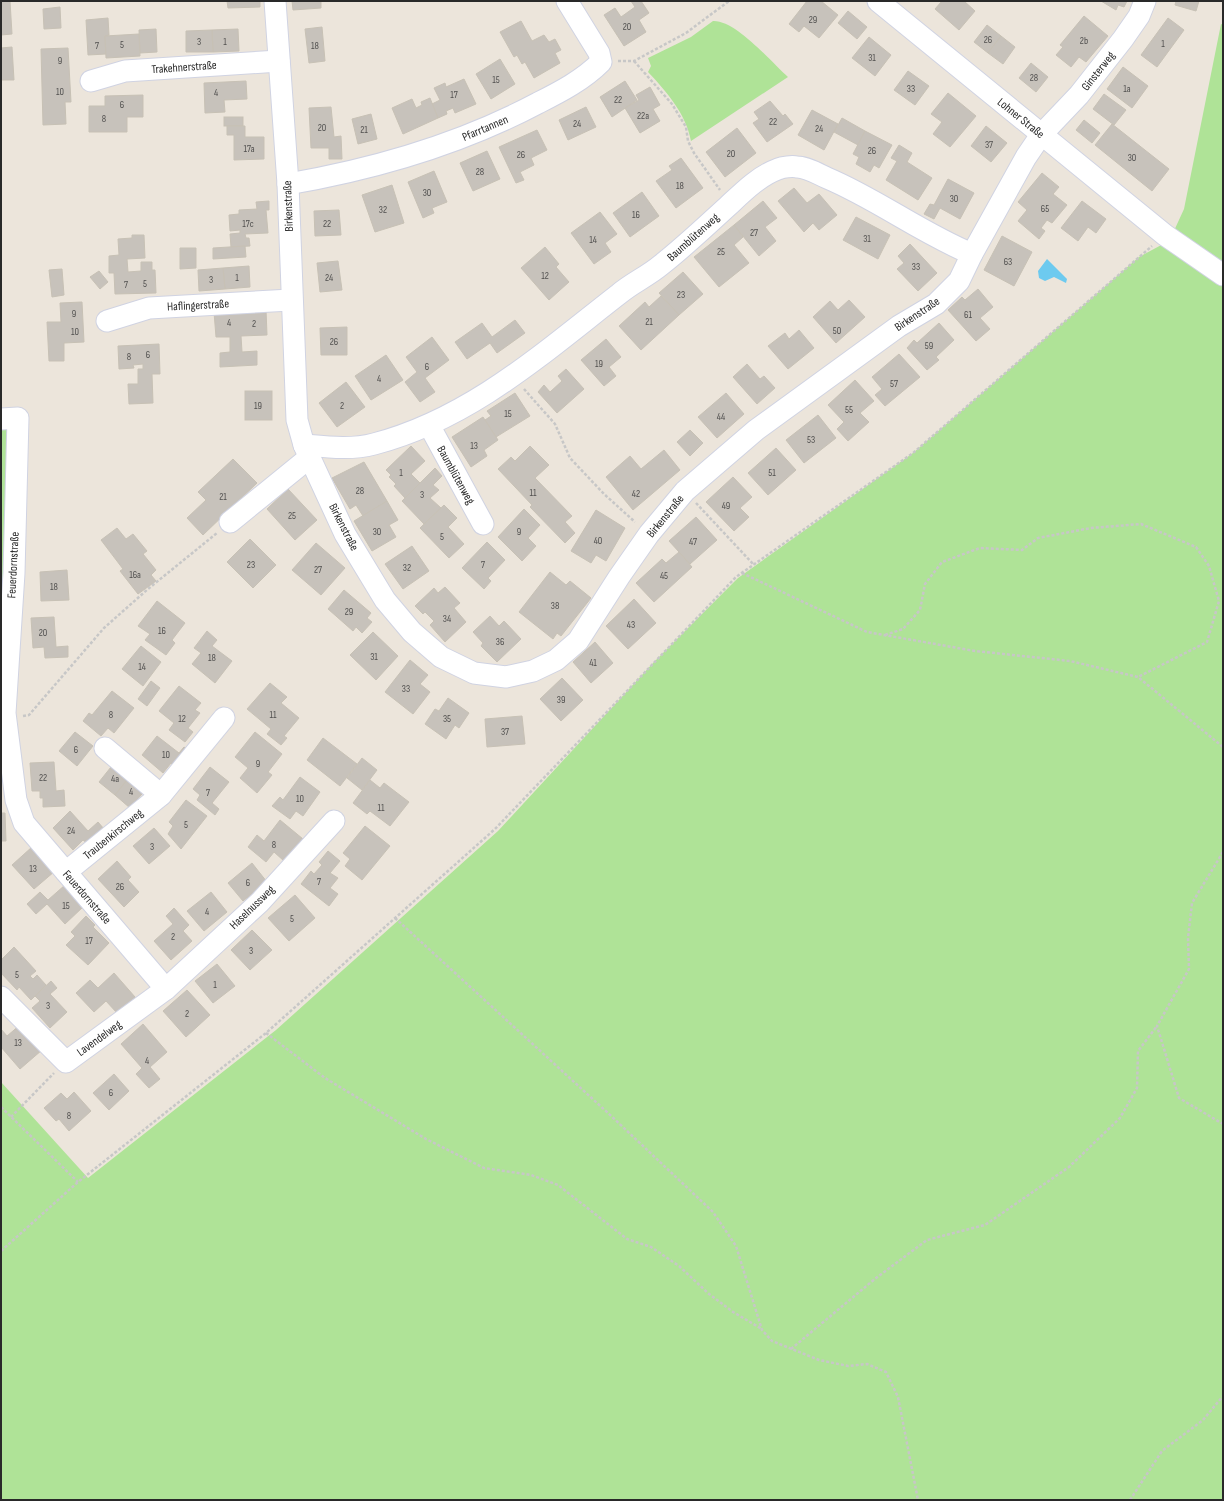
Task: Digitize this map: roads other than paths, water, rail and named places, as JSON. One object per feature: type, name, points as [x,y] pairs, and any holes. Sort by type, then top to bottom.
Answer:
[{"type":"street","name":"Birkenstraße","points":[[275,1],[288,184],[291,300],[297,420],[307,451],[345,534],[385,600],[412,632],[441,657],[474,673],[506,678],[533,671],[556,660],[578,641],[619,577],[649,534],[685,491],[756,430],[899,326],[936,304],[959,281],[972,254],[1026,157],[1041,135]]},
{"type":"street","name":"Pfarrtannen","points":[[288,184],[366,169],[465,137],[513,116],[561,91],[592,72],[601,62],[599,53],[567,1]]},
{"type":"street","name":"Lohner Straße","points":[[878,1],[1165,235],[1223,275]]},
{"type":"street","name":"Ginsterweg","points":[[1041,135],[1079,95],[1123,39],[1139,16],[1144,1]]},
{"type":"street","name":"Trakehnerstraße","points":[[91,81],[125,71],[279,61]]},
{"type":"street","name":"Baumblütenweg","points":[[307,451],[326,447],[352,447],[374,444],[429,426],[466,406],[512,377],[621,292],[661,266],[763,176],[780,168],[799,167],[864,196],[950,245],[972,254]]},
{"type":"street","name":"Haflingerstraße","points":[[107,321],[149,308],[291,300]]},
{"type":"street","name":"Feuerdornstraße","points":[[1,419],[18,418],[14,573],[5,713],[8,801],[24,823],[166,989]]},
{"type":"street","name":"Baumblütenweg","points":[[429,426],[483,524]]},
{"type":"street","points":[[230,522],[307,451]]},
{"type":"street","name":"Traubenkirschweg","points":[[66,872],[161,795],[224,718]]},
{"type":"street","points":[[105,748],[161,795]]},
{"type":"street","name":"Haselnussweg","points":[[166,989],[260,902],[334,821]]},
{"type":"street","name":"Lavendelweg","points":[[1,997],[66,1062],[166,989]]},
{"type":"water","points":[[1047,259],[1067,279],[1066,283],[1054,277],[1045,281],[1039,278],[1038,271]]}]
